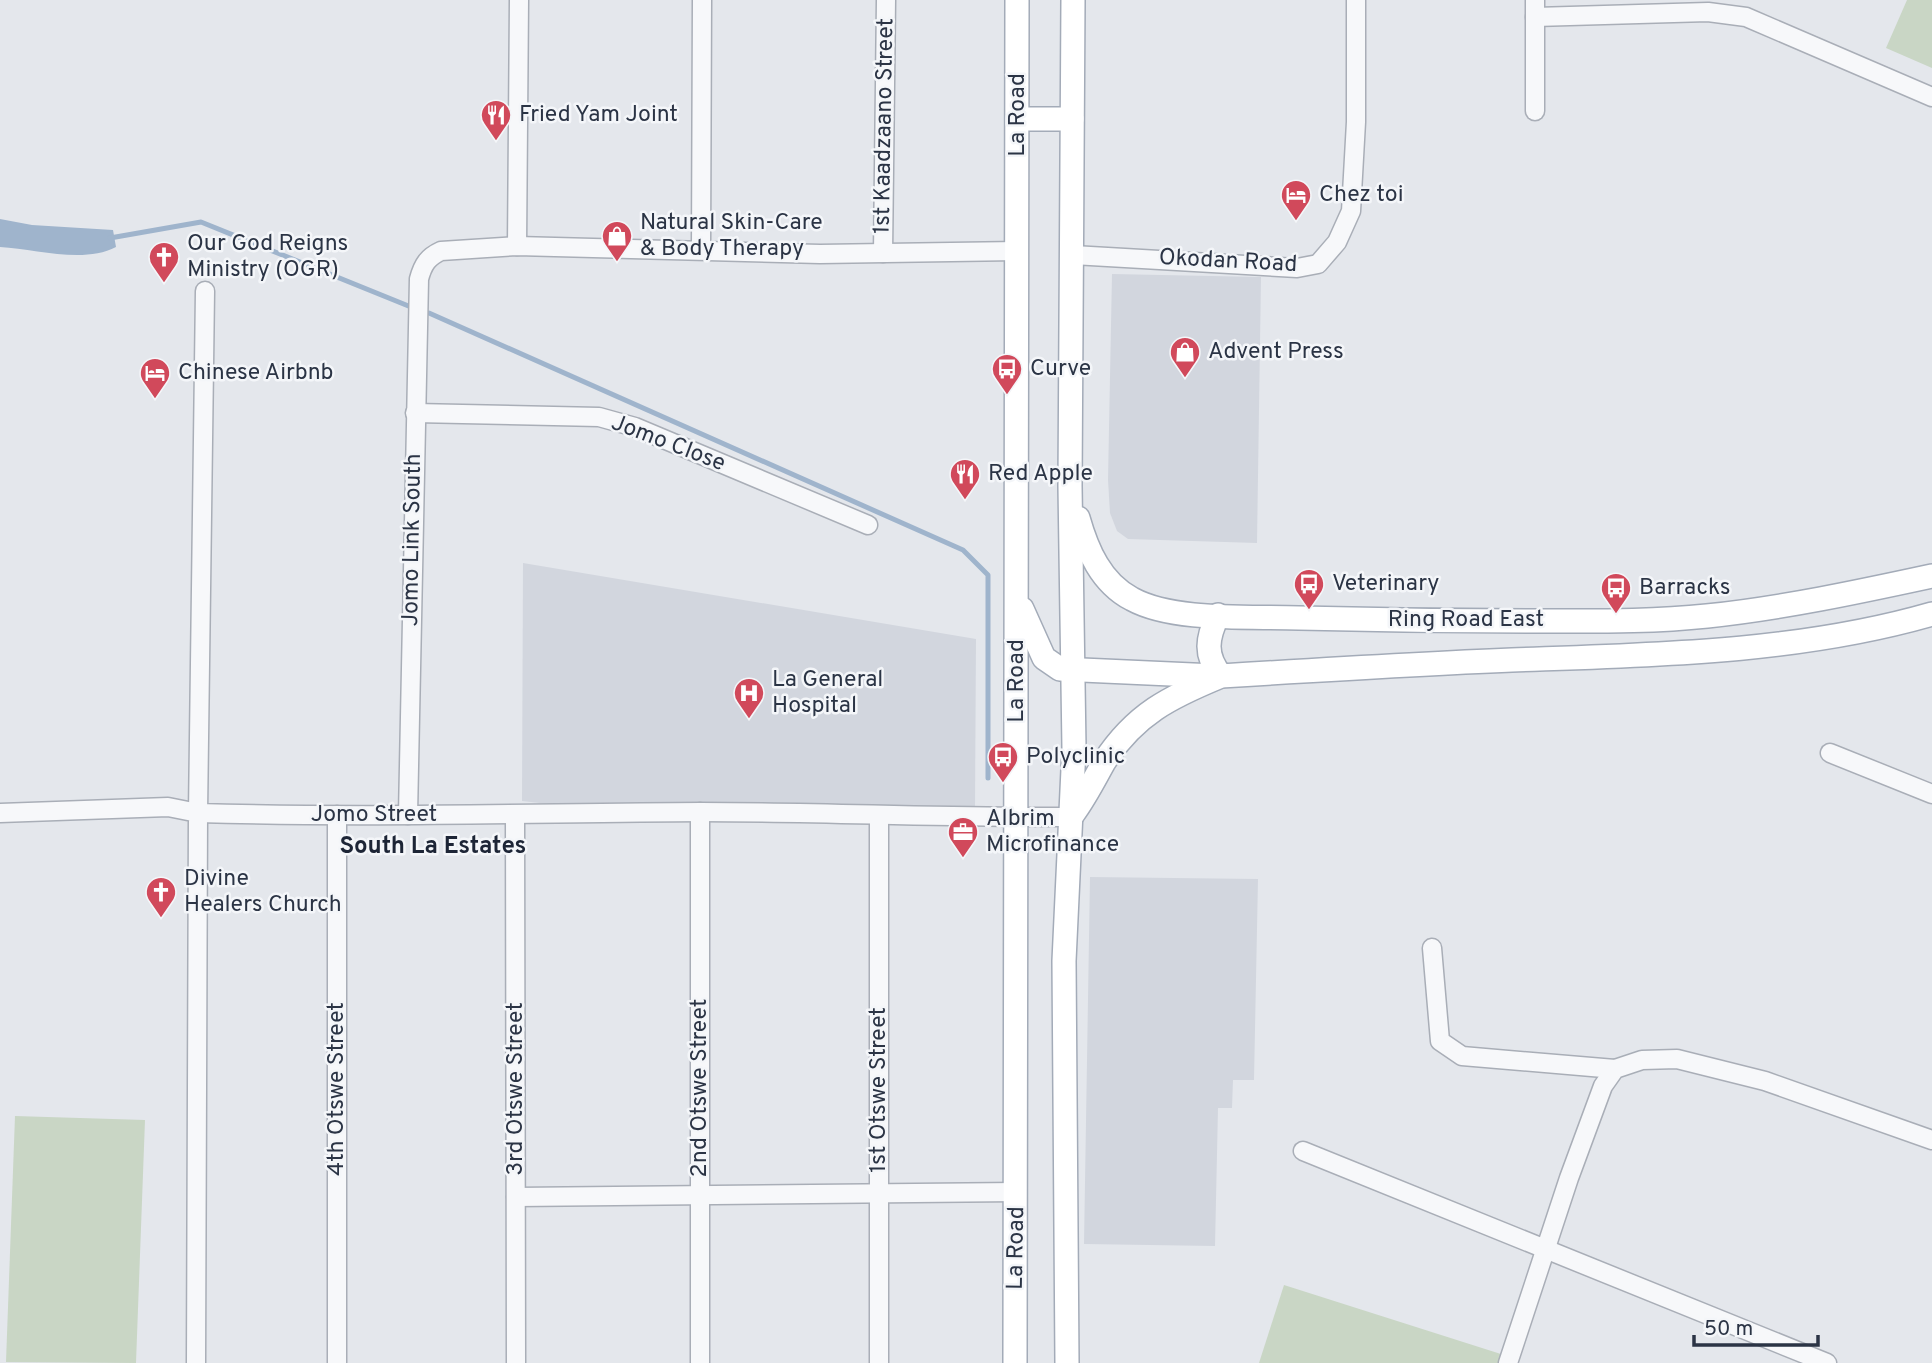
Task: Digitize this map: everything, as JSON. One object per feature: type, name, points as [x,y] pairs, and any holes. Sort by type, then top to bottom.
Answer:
[{"type":"main road","name":"La Road","points":[[1015,1363],[1019,119],[1017,0]]},
{"type":"main road","points":[[1067,1363],[1064,961],[1072,817],[1070,486],[1073,0]]},
{"type":"main road","points":[[1019,119],[1072,119]]},
{"type":"main road","name":"Ring Road East","points":[[1070,486],[1084,538],[1109,583],[1132,600],[1166,610],[1218,615],[1430,621],[1626,621],[1707,616],[1825,598],[1932,576]]},
{"type":"main road","points":[[1017,593],[1044,658],[1060,669],[1221,676]]},
{"type":"main road","name":"Ring Road East","points":[[1072,817],[1104,762],[1144,715],[1172,696],[1221,676],[1596,657],[1773,644],[1897,624],[1932,614]]},
{"type":"main road","points":[[1218,615],[1208,647],[1210,658],[1221,676]]},
{"type":"street","points":[[519,0],[517,246],[883,253],[1017,251]]},
{"type":"street","points":[[701,250],[702,0]]},
{"type":"street","name":"1st Kaadzaano Street","points":[[883,253],[886,0]]},
{"type":"street","name":"Okodan Road","points":[[1073,255],[1297,268],[1318,264],[1337,242],[1351,211],[1356,122],[1356,0]]},
{"type":"street","points":[[1535,111],[1535,9],[1708,12],[1746,16],[1932,97]]},
{"type":"street","name":"Jomo Link South","points":[[408,815],[419,279],[423,265],[441,251],[517,246]]},
{"type":"street","points":[[196,1363],[198,813],[205,291]]},
{"type":"street","name":"Jomo Close","points":[[415,414],[599,417],[635,427],[868,525]]},
{"type":"street","points":[[1830,753],[1932,794]]},
{"type":"street","name":"Jomo Street","points":[[0,813],[168,807],[198,813],[337,815],[515,816],[700,812],[879,817],[1072,817]]},
{"type":"street","name":"2nd Otswe Street","points":[[700,812],[700,1363]]},
{"type":"street","name":"4th Otswe Street","points":[[337,815],[337,1363]]},
{"type":"street","name":"3rd Otswe Street","points":[[515,816],[516,1363]]},
{"type":"street","name":"1st Otswe Street","points":[[879,817],[879,1363]]},
{"type":"street","points":[[1432,947],[1440,1041],[1462,1056],[1615,1069],[1642,1060],[1677,1059],[1765,1081],[1932,1140]]},
{"type":"street","points":[[1508,1363],[1549,1248],[1569,1178],[1604,1086],[1615,1069]]},
{"type":"street","points":[[1303,1151],[1549,1248],[1827,1363]]},
{"type":"street","points":[[516,1197],[1017,1192]]},
{"type":"shaded area","name":"Advent Press","points":[[1112,274],[1261,277],[1257,543],[1128,539],[1117,531],[1110,513],[1108,480]]},
{"type":"shaded area","name":"La General Hospital","points":[[523,563],[976,639],[975,809],[557,805],[522,801]]},
{"type":"shaded area","points":[[1090,877],[1258,879],[1254,1080],[1233,1080],[1232,1108],[1218,1108],[1215,1246],[1084,1244]]},
{"type":"green space","points":[[1907,0],[1932,0],[1932,68],[1886,48]]},
{"type":"green space","points":[[15,1116],[145,1120],[136,1363],[6,1362]]},
{"type":"green space","points":[[1284,1285],[1504,1355],[1501,1363],[1259,1363]]},
{"type":"water","points":[[0,219],[32,225],[113,230],[116,247],[103,252],[74,255],[0,247]]},
{"type":"waterway","points":[[110,238],[201,222],[411,307]]},
{"type":"waterway","points":[[429,313],[963,550],[988,575],[988,778]]},
{"type":"place","name":"Fried Yam Joint","points":[[496,142]]},
{"type":"place","name":"Chez toi","points":[[1296,222]]},
{"type":"place","name":"Natural Skin-Care & Body Therapy","points":[[617,263]]},
{"type":"place","name":"Our God Reigns Ministry (OGR)","points":[[164,284]]},
{"type":"place","name":"Advent Press","points":[[1185,379]]},
{"type":"place","name":"Curve","points":[[1007,396]]},
{"type":"place","name":"Chinese Airbnb","points":[[155,400]]},
{"type":"place","name":"Red Apple","points":[[965,501]]},
{"type":"place","name":"Veterinary","points":[[1309,611]]},
{"type":"place","name":"Barracks","points":[[1616,615]]},
{"type":"place","name":"La General Hospital","points":[[749,720]]},
{"type":"place","name":"Polyclinic","points":[[1003,784]]},
{"type":"place","name":"Albrim Microfinance","points":[[963,859]]},
{"type":"place","name":"Divine Healers Church","points":[[161,919]]},
{"type":"district","name":"South La Estates","points":[[433,847]]}]
